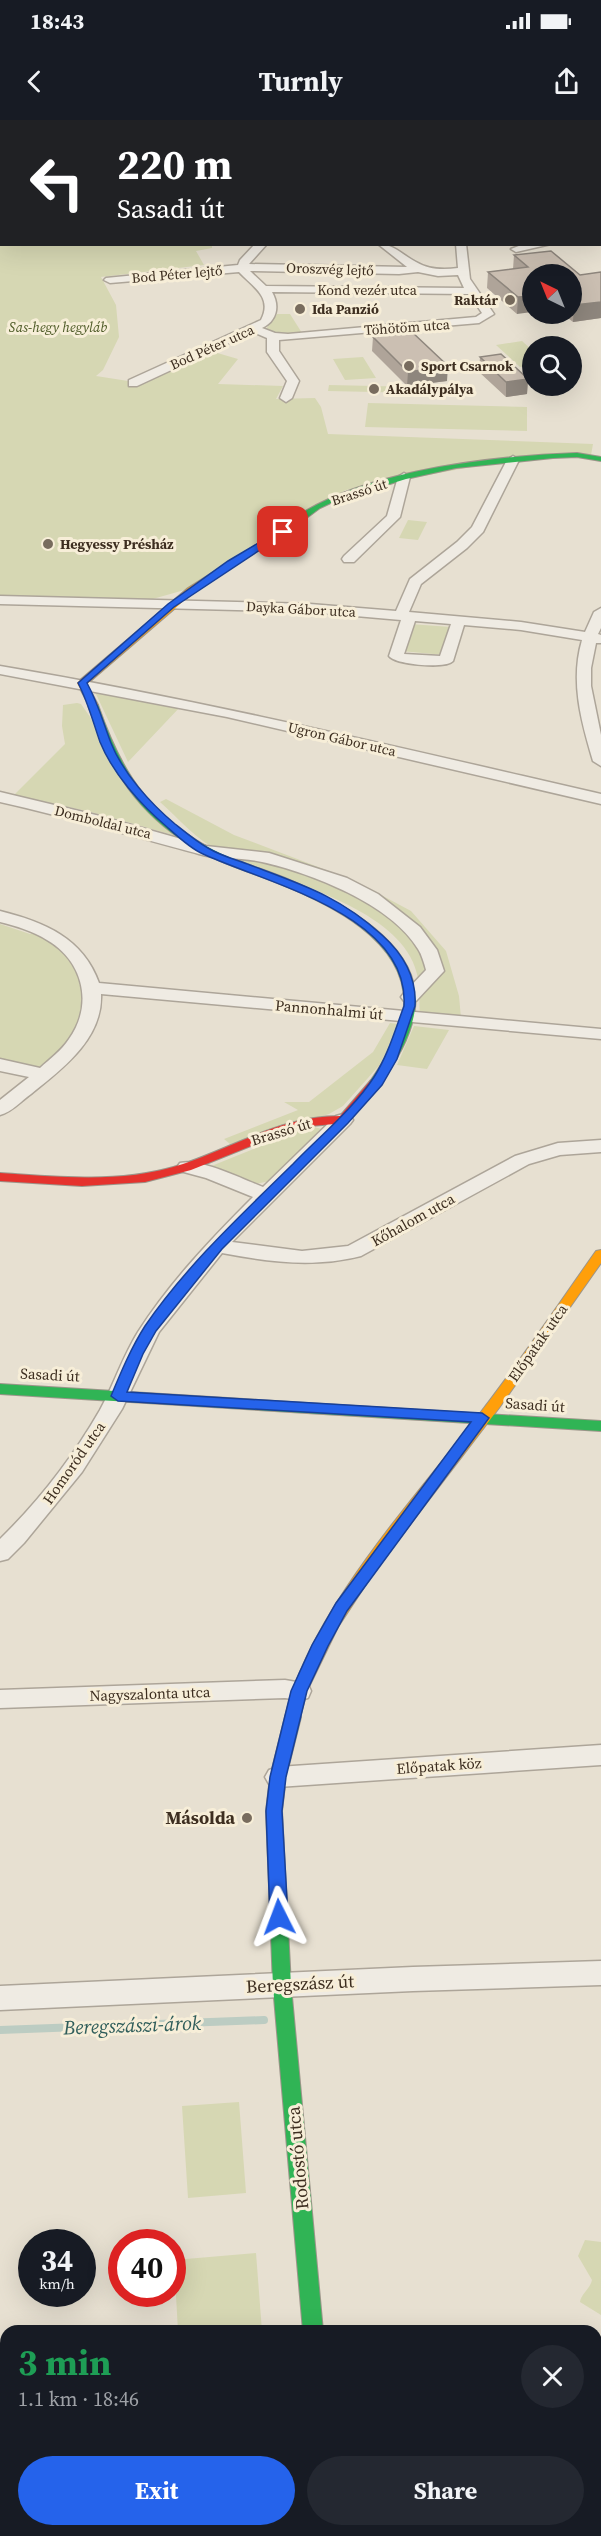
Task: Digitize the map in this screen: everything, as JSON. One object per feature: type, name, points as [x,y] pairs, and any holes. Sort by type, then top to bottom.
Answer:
[{"type":"street","points":[[260,246],[244,262],[243,269],[264,290]]},
{"type":"street","points":[[386,246],[416,269]]},
{"type":"street","points":[[461,246],[462,271]]},
{"type":"street","points":[[516,249],[534,246]]},
{"type":"street","name":"Oroszvég lejtő","points":[[243,269],[254,267],[399,271],[416,269],[444,273],[462,271]]},
{"type":"street","name":"Bod Péter lejtő","points":[[110,279],[243,269]]},
{"type":"street","name":"Töhötöm utca","points":[[254,329],[273,336],[479,320],[488,314],[471,291],[462,271]]},
{"type":"street","name":"Kond vezér utca","points":[[264,290],[471,291]]},
{"type":"street","name":"Bod Péter utca","points":[[133,383],[266,322],[272,313],[272,303],[264,290]]},
{"type":"street","points":[[273,336],[273,352],[293,381],[286,398]]},
{"type":"street","name":"Brassó út","points":[[82,683],[171,606],[317,506],[346,494],[404,477],[456,466],[577,455],[601,459]]},
{"type":"street","points":[[459,620],[446,661],[396,656],[415,582],[462,545],[478,529],[513,460]]},
{"type":"street","name":"Brassó út","points":[[349,560],[393,517],[404,477]]},
{"type":"street","name":"Dayka Gábor utca","points":[[0,600],[171,606],[284,606],[542,628],[595,637]]},
{"type":"street","points":[[601,612],[582,676],[584,702],[601,761]]},
{"type":"street","name":"Ugron Gábor utca","points":[[0,670],[82,683],[225,712],[601,799]]},
{"type":"street","points":[[82,683],[93,702],[106,744],[130,783],[170,825],[205,851],[323,897],[355,916],[399,960],[410,997],[406,1017],[391,1059],[377,1082],[343,1120]]},
{"type":"street","name":"Domboldal utca","points":[[0,797],[111,824],[205,851]]},
{"type":"street","points":[[205,851],[263,857],[288,864],[341,882],[393,913],[414,931],[428,950],[435,971],[410,997]]},
{"type":"street","points":[[0,916],[33,927],[56,938],[78,957],[93,988],[86,1024],[78,1040],[0,1109]]},
{"type":"street","name":"Pannonhalmi út","points":[[93,988],[601,1034]]},
{"type":"street","points":[[0,1065],[42,1074]]},
{"type":"street","name":"Brassó út","points":[[0,1177],[49,1181],[107,1181],[165,1174],[285,1128],[330,1119],[343,1120]]},
{"type":"street","name":"Homoród utca","points":[[0,1552],[26,1528],[53,1496],[118,1396],[136,1354],[151,1328],[218,1246],[266,1195],[343,1120]]},
{"type":"street","name":"Kőhalom utca","points":[[218,1246],[282,1258],[329,1257],[346,1253],[382,1238],[522,1160],[558,1149],[601,1146]]},
{"type":"street","points":[[187,1167],[230,1180],[266,1195]]},
{"type":"street","name":"Előpatak utca","points":[[282,1986],[274,1811],[278,1777],[299,1691],[320,1645],[342,1607],[494,1405],[601,1254]]},
{"type":"street","name":"Sasadi út","points":[[0,1389],[601,1426]]},
{"type":"street","name":"Nagyszalonta utca","points":[[0,1700],[285,1689],[299,1691]]},
{"type":"street","name":"Előpatak köz","points":[[278,1777],[601,1755]]},
{"type":"street","name":"Beregszász út","points":[[0,1998],[601,1973]]},
{"type":"street","name":"Rodostó utca","points":[[282,1986],[312,2325]]},
{"type":"green space","name":"Sas-hegy hegyláb","points":[[0,246],[212,246],[212,248],[196,251],[204,265],[101,277],[116,305],[119,337],[103,370],[96,376],[141,383],[214,352],[238,359],[218,384],[283,386],[276,399],[315,398],[321,407],[328,434],[593,444],[591,455],[543,454],[346,490],[273,532],[188,589],[142,602],[0,597]]},
{"type":"green space","points":[[277,314],[290,314],[302,333],[275,334],[266,329]]},
{"type":"green space","points":[[522,341],[522,367],[520,367],[496,345]]},
{"type":"green space","points":[[363,357],[376,378],[345,380],[333,359]]},
{"type":"green space","name":"Akadálypálya","points":[[329,385],[420,387],[419,393],[328,391]]},
{"type":"green space","points":[[368,403],[527,407],[527,431],[365,427]]},
{"type":"green space","points":[[408,520],[427,522],[418,540],[399,538]]},
{"type":"green space","points":[[410,624],[451,627],[444,655],[401,651]]},
{"type":"green space","points":[[102,690],[181,706],[128,762],[95,692]]},
{"type":"green space","points":[[81,704],[173,835],[91,812],[14,795],[65,744],[62,726],[63,705]]},
{"type":"green space","points":[[166,799],[234,835],[355,881],[411,911],[446,951],[459,996],[461,1018],[420,1015],[418,978],[408,953],[389,932],[364,914],[335,898],[220,852],[196,835],[160,802]]},
{"type":"green space","points":[[0,924],[30,934],[35,932],[52,940],[76,964],[84,994],[79,1019],[70,1039],[61,1051],[39,1067],[0,1060]]},
{"type":"green space","points":[[390,1023],[399,1024],[384,1060],[343,1106],[329,1114],[230,1144],[224,1139],[298,1110],[284,1102],[309,1102],[373,1052]]},
{"type":"green space","points":[[414,1026],[449,1030],[427,1069],[397,1065]]},
{"type":"green space","points":[[310,1126],[322,1129],[270,1181],[255,1184],[209,1167]]},
{"type":"green space","points":[[239,2102],[246,2193],[188,2198],[182,2106]]},
{"type":"green space","points":[[585,2240],[601,2242],[601,2315],[580,2302],[592,2280],[578,2256]]},
{"type":"green space","points":[[256,2253],[262,2325],[178,2325],[177,2307],[186,2307],[186,2259]]},
{"type":"building","points":[[551,251],[567,264],[524,264],[514,255]]},
{"type":"building","points":[[522,268],[522,297],[518,297],[488,272]]},
{"type":"building","points":[[601,272],[601,302],[582,304],[582,275]]},
{"type":"building","points":[[412,332],[448,366],[408,372],[373,337]]},
{"type":"building","points":[[501,354],[522,373],[522,380],[506,382],[480,357]]},
{"type":"waterway","name":"Beregszászi-árok","points":[[0,2030],[264,2020]]},
{"type":"traffic: fast","points":[[278,535],[317,506],[332,499],[404,477],[456,466],[553,456],[577,455],[601,459]]},
{"type":"traffic: fast","points":[[93,705],[106,744],[119,769],[148,806],[171,827],[216,856],[300,888],[344,911],[384,943],[399,962],[408,982],[410,1005],[397,1046],[375,1083]]},
{"type":"traffic: fast","points":[[0,1389],[601,1426]]},
{"type":"traffic: fast","points":[[293,1717],[278,1777],[274,1811],[282,1986],[312,2325]]},
{"type":"traffic: slow","points":[[93,705],[82,683],[191,590],[278,535]]},
{"type":"traffic: slow","points":[[293,1717],[299,1691],[331,1625],[371,1565],[494,1405],[601,1254]]},
{"type":"traffic: jam","points":[[0,1177],[82,1182],[145,1178],[187,1167],[296,1124],[319,1120],[343,1120],[375,1083]]},
{"type":"place","name":"Raktár","points":[[510,300]]},
{"type":"place","name":"Ida Panzió","points":[[300,309]]},
{"type":"place","name":"Sport Csarnok","points":[[409,366]]},
{"type":"place","name":"Akadálypálya","points":[[374,389]]},
{"type":"place","name":"Hegyessy Présház","points":[[48,544]]},
{"type":"place","name":"Másolda","points":[[247,1818]]},
{"type":"route","points":[[279,1917],[274,1811],[278,1777],[299,1691],[320,1645],[342,1607],[482,1418],[118,1396],[136,1354],[151,1328],[179,1292],[266,1195],[369,1093],[391,1059],[410,1006],[405,975],[399,960],[355,916],[303,888],[205,851],[170,825],[138,793],[122,772],[106,744],[93,702],[82,683],[191,590],[283,532]]}]
